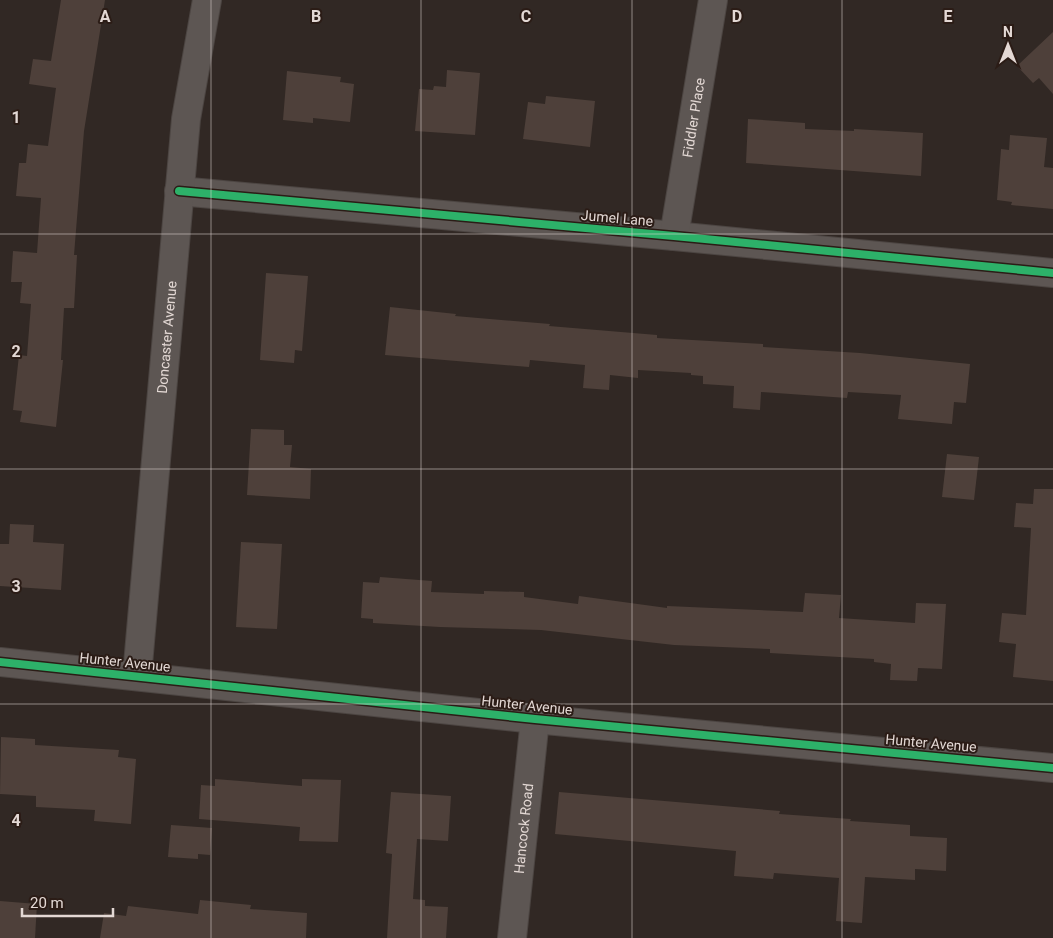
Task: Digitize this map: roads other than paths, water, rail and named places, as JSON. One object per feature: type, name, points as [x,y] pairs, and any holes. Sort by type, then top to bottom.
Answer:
[{"type":"street","name":"Doncaster Avenue","points":[[138,676],[186,119],[206,0]]},
{"type":"street","name":"Fiddler Place","points":[[674,236],[714,0]]},
{"type":"street","name":"Jumel Lane","points":[[179,191],[1053,273]]},
{"type":"street","name":"Hunter Avenue","points":[[0,662],[534,719],[1053,768]]},
{"type":"street","name":"Hancock Road","points":[[512,938],[534,719]]}]
